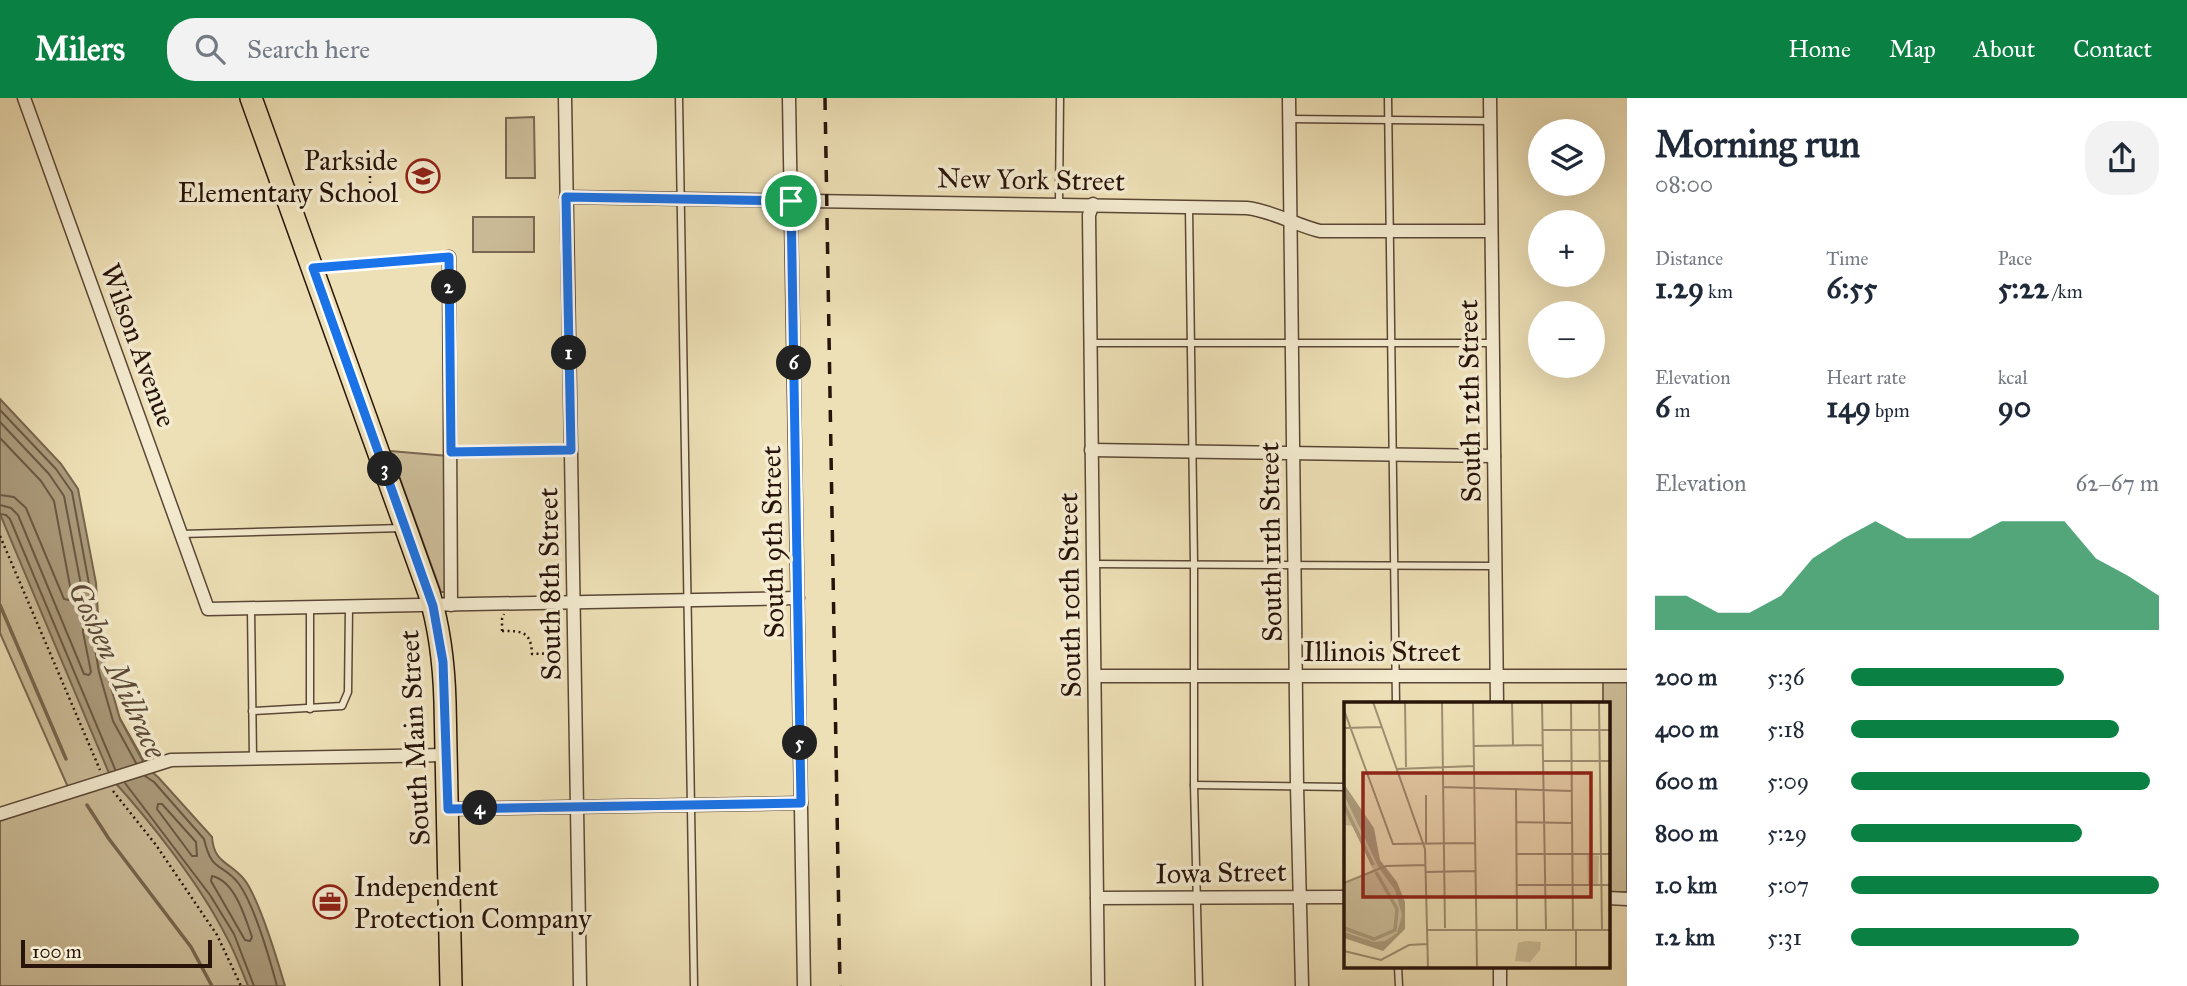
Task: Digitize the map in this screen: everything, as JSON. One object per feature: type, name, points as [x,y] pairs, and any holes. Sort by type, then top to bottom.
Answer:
[{"type":"main road","name":"South Main Street","points":[[251,98],[406,528],[442,605],[451,986]]},
{"type":"street","name":"Wilson Avenue","points":[[24,98],[208,610],[251,609]]},
{"type":"street","name":"South 8th Street","points":[[565,98],[580,986]]},
{"type":"street","name":"South 9th Street","points":[[789,98],[804,986]]},
{"type":"street","name":"South 11th Street","points":[[1289,98],[1302,986]]},
{"type":"street","name":"South 12th Street","points":[[1490,98],[1497,702]]},
{"type":"street","name":"New York Street","points":[[566,197],[1189,206],[1263,209],[1320,231],[1491,231]]},
{"type":"street","name":"South 10th Street","points":[[1093,204],[1089,215],[1098,986]]},
{"type":"street","points":[[442,605],[451,452],[449,257]]},
{"type":"street","points":[[1091,450],[1494,456]]},
{"type":"street","points":[[251,609],[798,598]]},
{"type":"street","name":"Illinois Street","points":[[1095,676],[1627,676]]},
{"type":"street","points":[[0,813],[161,762],[446,755]]},
{"type":"street","points":[[448,809],[801,803]]},
{"type":"street","name":"Iowa Street","points":[[1097,898],[1301,895],[1344,897]]},
{"type":"street","points":[[1500,968],[1500,986]]},
{"type":"lane","points":[[679,98],[694,986]]},
{"type":"lane","points":[[1059,203],[1060,98]]},
{"type":"lane","points":[[1388,98],[1396,702]]},
{"type":"lane","points":[[1289,120],[1490,121]]},
{"type":"lane","points":[[1189,206],[1194,785],[1199,986]]},
{"type":"lane","points":[[313,268],[449,257]]},
{"type":"lane","points":[[1090,343],[1492,342]]},
{"type":"lane","points":[[451,452],[571,450]]},
{"type":"lane","points":[[181,534],[406,528]]},
{"type":"lane","points":[[1093,564],[1495,566]]},
{"type":"lane","points":[[252,711],[342,706],[348,692],[349,607]]},
{"type":"lane","points":[[310,608],[310,709]]},
{"type":"lane","points":[[251,609],[253,758]]},
{"type":"lane","points":[[1194,785],[1344,786]]},
{"type":"lane","points":[[1398,968],[1399,986]]},
{"type":"path","points":[[370,165],[370,183]]},
{"type":"path","points":[[504,604],[502,632],[518,631],[528,636],[532,654],[562,653]]},
{"type":"shaded area","points":[[534,117],[535,178],[506,178],[506,118]]},
{"type":"shaded area","points":[[473,217],[534,217],[534,252],[473,252]]},
{"type":"shaded area","points":[[0,430],[69,628],[202,864],[258,986],[0,986],[0,821],[71,794],[0,633]]},
{"type":"shaded area","points":[[390,451],[448,456],[447,592],[441,592]]},
{"type":"shaded area","points":[[1603,680],[1627,680],[1627,892],[1610,892],[1610,702],[1603,702]]},
{"type":"water","points":[[0,399],[61,464],[78,489],[96,583],[99,630],[106,670],[120,719],[146,767],[212,837],[219,857],[243,878],[249,887],[267,929],[285,986],[248,986],[229,942],[202,895],[158,833],[111,778],[0,514]]},
{"type":"waterway","points":[[0,605],[66,759]]},
{"type":"waterway","points":[[87,805],[109,839],[191,947],[212,986]]},
{"type":"railway","points":[[825,98],[840,986]]},
{"type":"place","name":"Parkside Elementary School","points":[[423,176]]},
{"type":"place","name":"Independent Protection Company","points":[[330,902]]},
{"type":"route","points":[[566,197],[791,201],[801,803],[448,809],[443,662],[433,606],[313,268],[449,257],[451,452],[571,450],[566,197]]},
{"type":"water label","name":"Goshen Millrace","points":[[117,670]]}]
